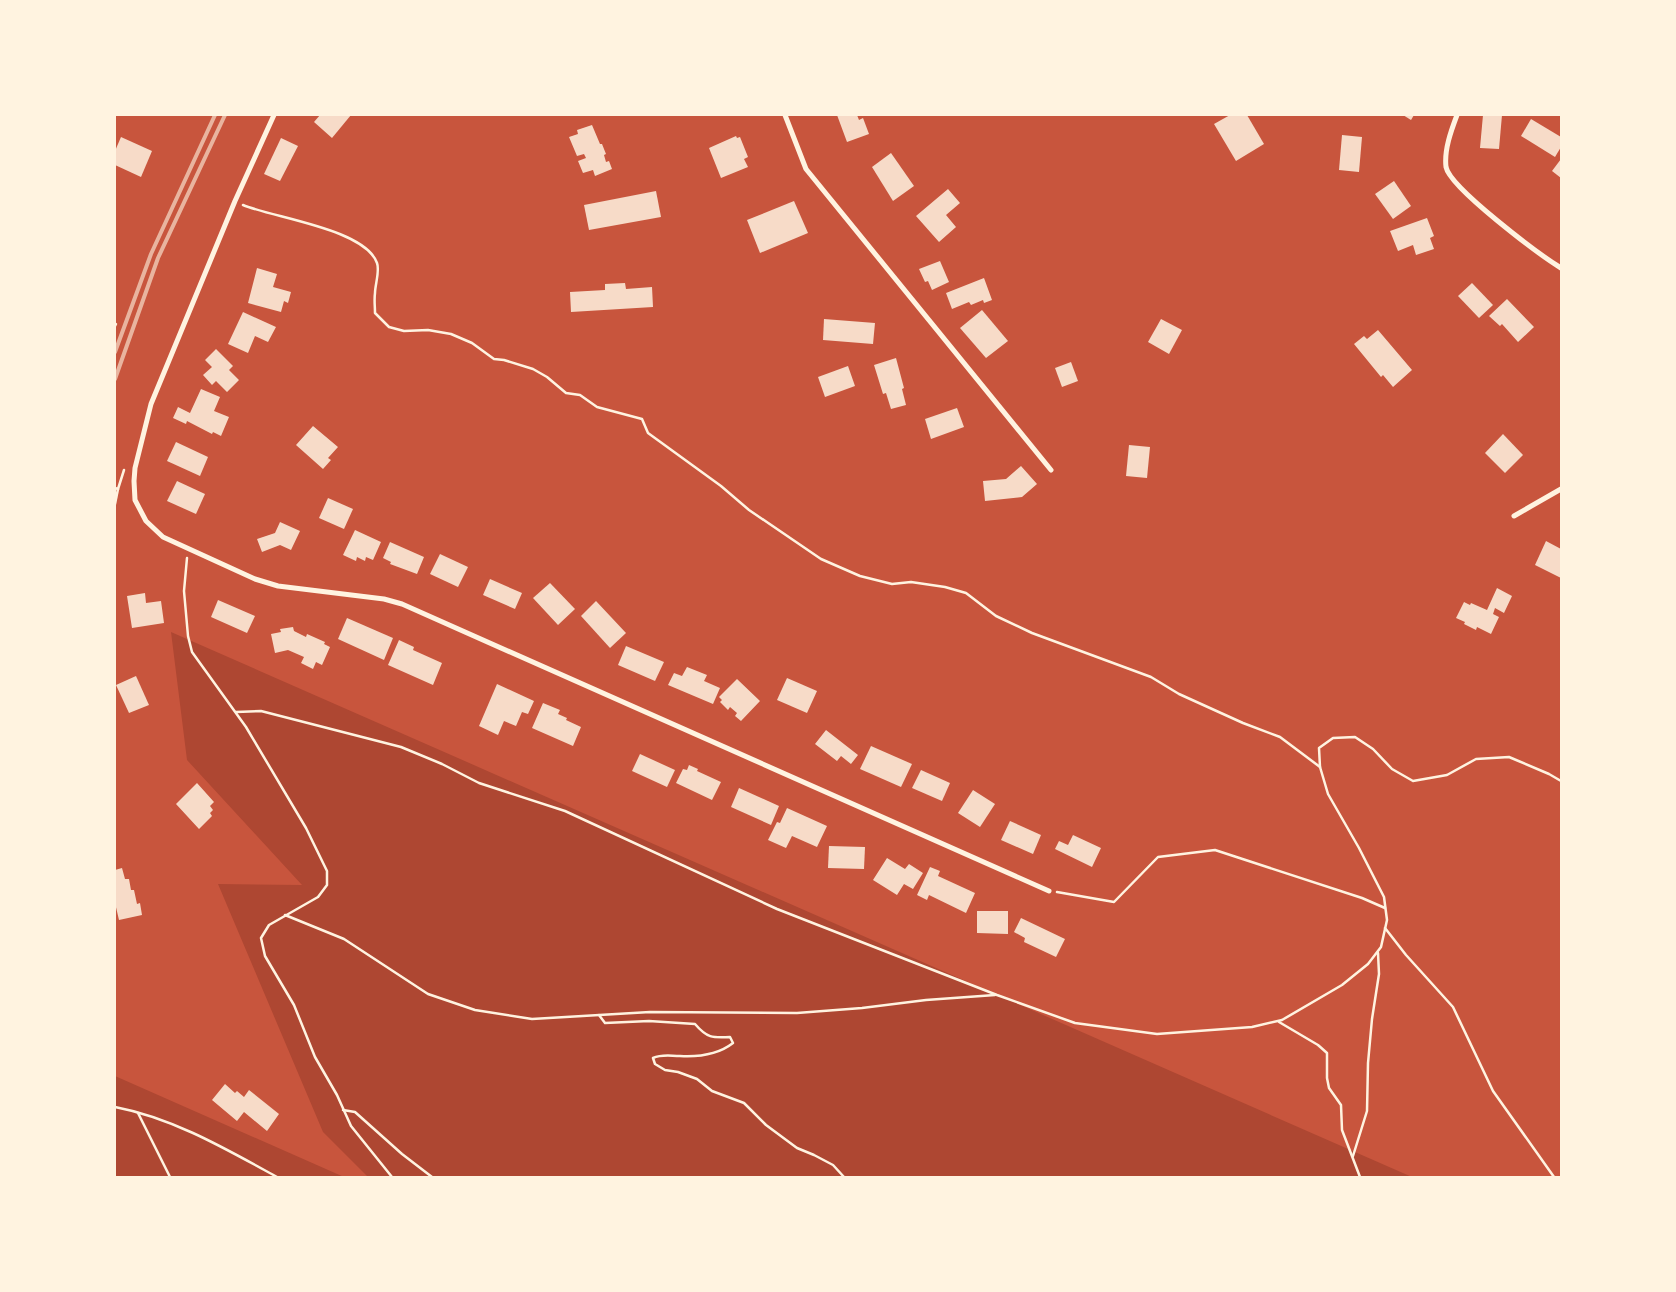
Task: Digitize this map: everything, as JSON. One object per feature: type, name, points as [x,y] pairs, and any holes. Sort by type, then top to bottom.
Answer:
[{"type":"street","points":[[274,115],[235,201],[151,404],[135,468],[134,481],[135,500],[146,521],[163,537],[255,578],[278,586],[384,599],[402,604],[1050,891]]},
{"type":"street","points":[[785,115],[806,169],[1051,470]]},
{"type":"street","points":[[1457,115],[1450,133],[1446,168],[1454,182],[1490,214],[1561,268]]},
{"type":"street","points":[[1514,516],[1561,489]]},
{"type":"path","points":[[235,201],[260,212],[309,223],[354,240],[372,255],[378,265],[375,313],[389,327],[404,331],[428,330],[451,334],[472,342],[494,359],[534,369],[566,393],[580,395],[597,407],[642,419],[648,432],[750,510],[822,559],[860,576],[892,584],[911,582],[945,587],[966,594],[996,616],[1032,633],[1151,677],[1179,694],[1280,738],[1320,767]]},
{"type":"path","points":[[115,504],[118,489]]},
{"type":"path","points":[[190,550],[186,562],[184,591],[188,636],[192,652],[246,727],[306,828],[327,871],[327,885],[318,897],[269,925],[261,938],[265,956],[294,1005],[315,1058],[351,1126],[392,1177]]},
{"type":"path","points":[[1050,891],[1114,902],[1158,857],[1215,850],[1362,898],[1385,908]]},
{"type":"path","points":[[284,916],[344,939],[437,998],[476,1010],[532,1019],[650,1012],[797,1013],[997,995]]},
{"type":"path","points":[[1385,928],[1406,955],[1453,1007],[1493,1091],[1554,1177]]},
{"type":"path","points":[[1353,1156],[1367,1111],[1371,1028],[1379,974],[1378,951]]},
{"type":"path","points":[[599,1015],[605,1023],[649,1021],[696,1024],[705,1035],[716,1038],[730,1037],[733,1043],[717,1052],[682,1056],[660,1055],[653,1058],[655,1064],[665,1070],[678,1072],[697,1079],[712,1091],[744,1104],[766,1125],[797,1148],[832,1165],[844,1177]]},
{"type":"path","points":[[1277,1021],[1318,1045],[1327,1053],[1329,1088],[1341,1105],[1342,1130],[1360,1177]]},
{"type":"path","points":[[115,1107],[137,1111],[209,1139],[277,1177]]},
{"type":"path","points":[[343,1110],[355,1112],[402,1154],[432,1177]]},
{"type":"path","points":[[137,1111],[170,1177]]},
{"type":"shaded area","points":[[171,632],[1412,1177],[368,1177],[323,1132],[218,884],[302,885],[187,760]]},
{"type":"shaded area","points":[[115,1076],[344,1177],[115,1177]]},
{"type":"building","points":[[320,115],[351,115],[332,138],[314,122]]},
{"type":"building","points":[[837,115],[857,115],[859,120],[863,118],[869,134],[847,142]]},
{"type":"building","points":[[1230,115],[1247,115],[1264,144],[1236,161],[1214,124]]},
{"type":"building","points":[[1403,115],[1414,115],[1411,120]]},
{"type":"building","points":[[1483,115],[1502,115],[1499,149],[1480,148]]},
{"type":"building","points":[[1531,119],[1561,137],[1561,147],[1555,157],[1521,136]]},
{"type":"building","points":[[592,125],[606,154],[604,155],[606,162],[609,161],[612,169],[595,176],[593,170],[583,173],[578,161],[586,158],[584,154],[577,156],[569,137],[578,134],[577,130]]},
{"type":"building","points":[[1342,135],[1362,137],[1359,172],[1339,170]]},
{"type":"building","points":[[736,136],[737,138],[740,137],[748,157],[744,159],[748,167],[721,178],[709,148]]},
{"type":"building","points":[[121,137],[152,151],[141,177],[115,165],[115,151]]},
{"type":"building","points":[[281,138],[298,146],[280,181],[264,174]]},
{"type":"building","points":[[891,153],[914,186],[893,201],[872,167]]},
{"type":"building","points":[[1561,159],[1561,178],[1552,171]]},
{"type":"building","points":[[1394,181],[1411,206],[1393,219],[1375,194]]},
{"type":"building","points":[[948,189],[960,203],[946,215],[956,227],[939,242],[916,216]]},
{"type":"building","points":[[656,191],[661,217],[589,230],[584,205]]},
{"type":"building","points":[[794,201],[808,233],[760,253],[747,220]]},
{"type":"building","points":[[1427,218],[1434,236],[1430,238],[1434,249],[1416,255],[1413,245],[1398,251],[1390,231]]},
{"type":"building","points":[[940,261],[949,282],[932,290],[928,281],[925,282],[919,269]]},
{"type":"building","points":[[257,268],[277,274],[273,287],[291,292],[288,303],[284,301],[281,312],[248,303]]},
{"type":"building","points":[[984,278],[992,300],[984,303],[983,300],[971,305],[969,302],[952,309],[946,293]]},
{"type":"building","points":[[625,283],[626,289],[652,287],[653,307],[571,312],[570,292],[605,290],[605,284]]},
{"type":"building","points":[[1472,283],[1493,305],[1479,318],[1458,296]]},
{"type":"building","points":[[1507,299],[1534,327],[1518,342],[1502,324],[1500,326],[1489,316]]},
{"type":"building","points":[[982,310],[1008,341],[986,358],[960,328]]},
{"type":"building","points":[[243,312],[276,327],[268,342],[255,336],[248,353],[228,344]]},
{"type":"building","points":[[824,319],[875,323],[873,344],[823,340]]},
{"type":"building","points":[[1161,319],[1182,330],[1169,354],[1148,342]]},
{"type":"building","points":[[1378,330],[1412,370],[1393,387],[1383,375],[1381,377],[1354,344],[1364,336],[1367,339]]},
{"type":"building","points":[[216,349],[233,366],[229,370],[239,380],[227,392],[216,381],[212,385],[203,375],[212,367],[205,360]]},
{"type":"building","points":[[896,358],[904,388],[902,389],[906,405],[891,409],[886,393],[883,394],[874,365]]},
{"type":"building","points":[[1071,362],[1078,381],[1062,387],[1055,368]]},
{"type":"building","points":[[848,366],[855,386],[825,397],[818,377]]},
{"type":"building","points":[[201,389],[220,397],[214,411],[229,417],[221,436],[213,432],[212,434],[187,421],[186,424],[173,418],[178,407],[190,413]]},
{"type":"building","points":[[957,408],[964,427],[931,439],[925,419]]},
{"type":"building","points":[[313,426],[338,447],[328,458],[331,460],[323,469],[296,445]]},
{"type":"building","points":[[1503,434],[1523,455],[1505,473],[1485,453]]},
{"type":"building","points":[[176,442],[208,457],[200,476],[167,461]]},
{"type":"building","points":[[1129,445],[1150,447],[1147,478],[1126,476]]},
{"type":"building","points":[[1021,466],[1037,484],[1022,497],[985,501],[983,481],[1006,479]]},
{"type":"building","points":[[177,481],[205,494],[196,514],[167,501]]},
{"type":"building","points":[[328,498],[353,509],[344,529],[319,518]]},
{"type":"building","points":[[280,522],[300,531],[291,550],[280,545],[262,552],[257,539],[275,533]]},
{"type":"building","points":[[355,530],[381,542],[373,560],[366,557],[365,561],[357,557],[356,561],[343,555]]},
{"type":"building","points":[[1546,541],[1561,549],[1561,578],[1535,565]]},
{"type":"building","points":[[390,542],[424,557],[417,574],[390,564],[391,562],[383,558]]},
{"type":"building","points":[[440,554],[468,567],[458,587],[430,574]]},
{"type":"building","points":[[490,579],[522,593],[515,609],[483,595]]},
{"type":"building","points":[[550,583],[575,609],[558,625],[533,598]]},
{"type":"building","points":[[1497,588],[1512,596],[1504,613],[1495,608],[1493,614],[1499,617],[1491,634],[1477,627],[1476,630],[1456,618],[1464,602],[1487,610]]},
{"type":"building","points":[[145,593],[146,603],[161,601],[164,623],[132,628],[127,596]]},
{"type":"building","points":[[218,600],[255,616],[247,633],[211,617]]},
{"type":"building","points":[[596,601],[626,633],[610,648],[581,616]]},
{"type":"building","points":[[347,618],[393,638],[384,660],[338,639]]},
{"type":"building","points":[[293,627],[294,631],[306,637],[307,634],[325,642],[324,644],[330,647],[322,665],[316,662],[313,669],[301,663],[304,657],[288,650],[275,653],[271,634],[281,632],[280,629]]},
{"type":"building","points":[[399,640],[414,647],[413,650],[442,663],[433,685],[388,665]]},
{"type":"building","points":[[626,646],[664,662],[655,681],[618,665]]},
{"type":"building","points":[[687,667],[707,675],[704,681],[720,688],[713,704],[668,685],[674,673],[682,676]]},
{"type":"building","points":[[136,676],[149,705],[129,713],[116,685]]},
{"type":"building","points":[[787,678],[817,691],[807,713],[777,700]]},
{"type":"building","points":[[737,679],[760,701],[741,721],[735,716],[737,713],[730,707],[728,710],[720,702],[722,700],[719,697]]},
{"type":"building","points":[[497,684],[534,701],[528,714],[522,712],[516,726],[504,721],[498,735],[479,726]]},
{"type":"building","points":[[543,703],[560,710],[558,714],[581,727],[573,746],[532,728]]},
{"type":"building","points":[[826,730],[858,755],[851,764],[841,756],[837,761],[815,744]]},
{"type":"building","points":[[871,746],[912,764],[901,787],[860,769]]},
{"type":"building","points":[[640,754],[675,770],[667,787],[632,771]]},
{"type":"building","points":[[689,765],[698,769],[697,771],[721,782],[712,800],[676,783],[683,769],[687,770]]},
{"type":"building","points":[[921,770],[950,783],[942,801],[912,788]]},
{"type":"building","points":[[197,783],[214,802],[210,806],[213,810],[210,813],[212,816],[199,829],[176,804]]},
{"type":"building","points":[[739,788],[779,806],[771,825],[731,807]]},
{"type":"building","points":[[973,790],[995,804],[980,827],[958,813]]},
{"type":"building","points":[[787,808],[827,826],[817,847],[792,836],[786,848],[768,840],[777,822],[780,823]]},
{"type":"building","points":[[1010,821],[1041,835],[1033,854],[1001,840]]},
{"type":"building","points":[[1073,835],[1101,848],[1092,867],[1055,849],[1059,841],[1068,845]]},
{"type":"building","points":[[829,846],[865,847],[864,869],[828,868]]},
{"type":"building","points":[[887,858],[905,869],[909,864],[923,873],[913,889],[904,884],[897,895],[873,880]]},
{"type":"building","points":[[930,867],[940,871],[938,876],[975,893],[966,913],[929,895],[927,900],[917,895]]},
{"type":"building","points":[[122,868],[125,879],[129,879],[131,890],[134,890],[137,904],[140,903],[142,915],[119,920],[115,903],[115,870]]},
{"type":"building","points":[[977,911],[1008,911],[1008,934],[977,933]]},
{"type":"building","points":[[1021,918],[1065,939],[1056,957],[1024,942],[1025,938],[1014,932]]},
{"type":"building","points":[[225,1084],[235,1093],[237,1091],[244,1097],[249,1090],[279,1114],[267,1131],[244,1112],[237,1121],[212,1100]]},
{"type":"railway","points":[[115,352],[151,254],[215,115]]},
{"type":"railway","points":[[115,379],[158,258],[225,115]]}]
